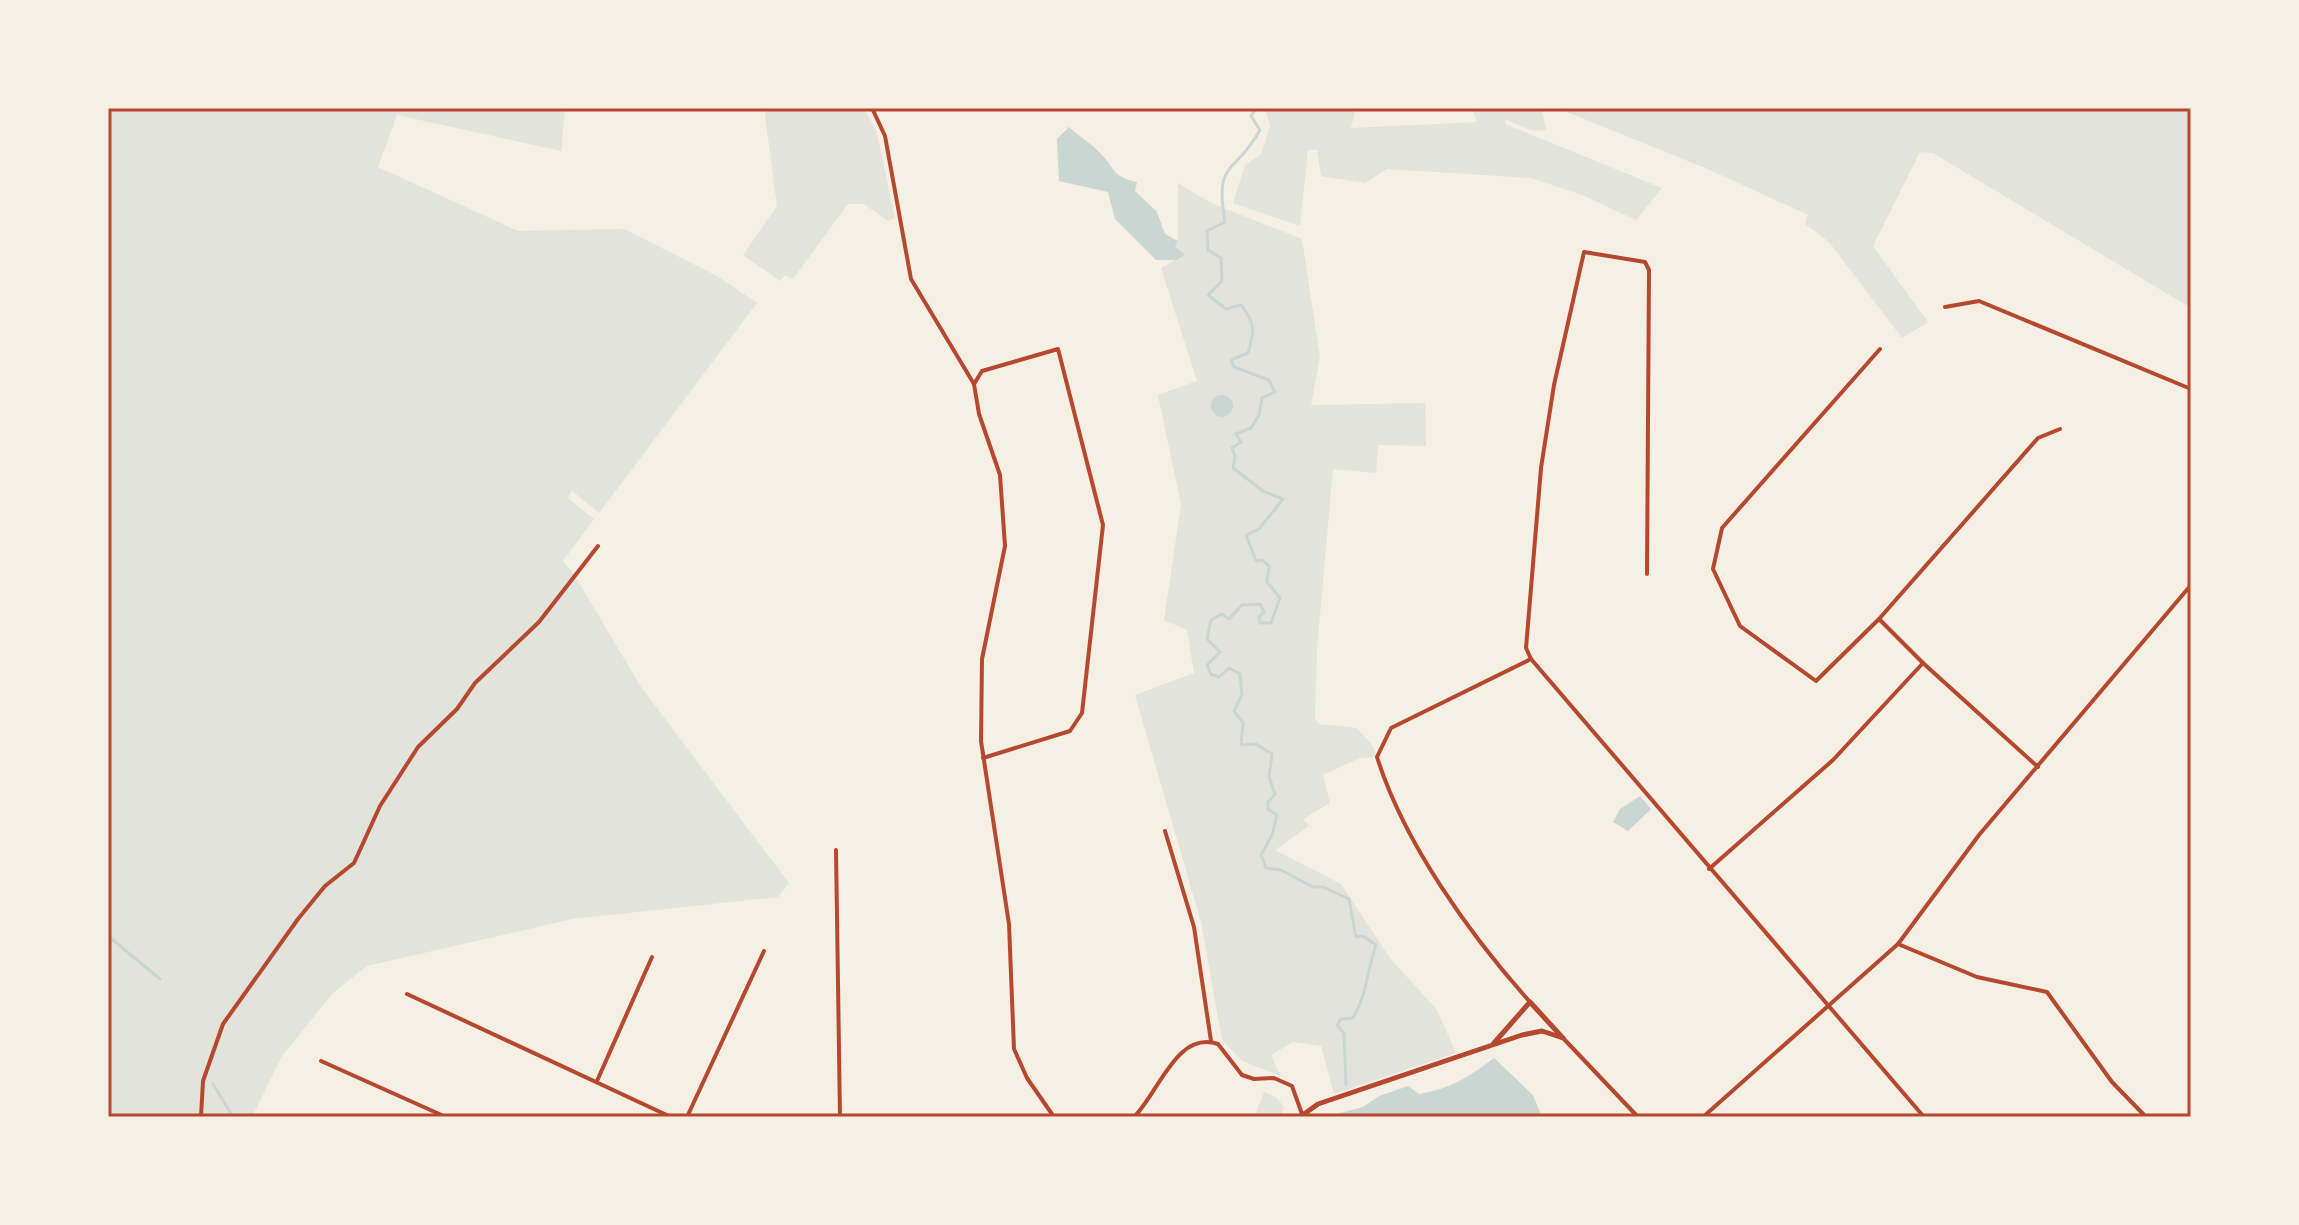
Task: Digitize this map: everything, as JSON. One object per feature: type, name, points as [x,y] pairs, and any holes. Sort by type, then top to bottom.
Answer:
[{"type":"street","points":[[872,108],[885,136],[911,279],[974,384],[979,414],[1000,475],[1005,546],[982,659],[983,758],[1009,924],[1014,1049],[1027,1078],[1054,1117]]},
{"type":"street","points":[[1647,574],[1649,270],[1645,262],[1584,252],[1554,385],[1541,468],[1526,648],[1531,659],[1709,869],[1924,1117]]},
{"type":"street","points":[[1945,307],[1979,301],[2191,389]]},
{"type":"street","points":[[974,384],[982,371],[1058,349],[1103,525],[1082,713],[1070,731],[983,758]]},
{"type":"street","points":[[1880,349],[1722,528],[1713,569],[1740,626],[1816,681],[1879,619],[2038,438],[2060,429]]},
{"type":"street","points":[[201,1117],[203,1081],[223,1024],[298,919],[325,886],[354,863],[380,806],[418,747],[457,709],[475,683],[539,622],[598,546]]},
{"type":"street","points":[[1703,1117],[1898,944],[1979,835],[2191,585]]},
{"type":"street","points":[[1879,619],[2038,767]]},
{"type":"street","points":[[1531,659],[1391,728],[1377,757],[1389,795],[1479,945],[1638,1117]]},
{"type":"street","points":[[1709,869],[1833,760],[1923,663]]},
{"type":"street","points":[[1165,831],[1194,927],[1211,1041]]},
{"type":"street","points":[[836,850],[840,1117]]},
{"type":"street","points":[[1898,944],[1977,977],[2047,992],[2112,1082],[2146,1117]]},
{"type":"street","points":[[687,1117],[764,951]]},
{"type":"street","points":[[597,1081],[652,957]]},
{"type":"street","points":[[407,994],[671,1117]]},
{"type":"street","points":[[1494,1043],[1530,1002]]},
{"type":"street","points":[[1542,1031],[1546,1019]]},
{"type":"street","points":[[1134,1117],[1151,1100],[1168,1068],[1188,1045],[1211,1041],[1218,1044],[1242,1075],[1254,1079],[1274,1078],[1292,1086],[1301,1115],[1318,1104],[1494,1043],[1542,1031],[1563,1038]]},
{"type":"street","points":[[321,1061],[446,1117]]},
{"type":"shaded area","points":[[108,108],[565,108],[561,151],[397,115],[378,167],[518,231],[624,229],[717,276],[757,303],[599,513],[572,491],[568,498],[594,519],[563,561],[574,574],[641,687],[789,883],[778,897],[572,919],[367,966],[333,993],[282,1056],[252,1117],[108,1117]]},
{"type":"shaded area","points":[[764,108],[864,108],[877,133],[895,218],[888,221],[864,204],[848,204],[793,279],[785,275],[780,281],[743,255],[777,206]]},
{"type":"shaded area","points":[[1265,108],[1363,108],[1355,111],[1351,128],[1477,122],[1472,108],[1538,108],[1543,114],[1546,130],[1533,131],[1506,120],[1505,124],[1662,188],[1636,220],[1582,195],[1531,178],[1387,169],[1365,183],[1321,176],[1317,150],[1308,150],[1300,226],[1233,203],[1245,165],[1261,154],[1270,126]]},
{"type":"shaded area","points":[[1557,108],[2191,108],[2191,308],[1933,153],[1920,152],[1873,246],[1928,322],[1902,338],[1829,242],[1805,224],[1808,215],[1710,170]]},
{"type":"shaded area","points":[[1069,127],[1099,152],[1118,174],[1137,182],[1135,191],[1157,212],[1165,234],[1178,241],[1175,247],[1185,255],[1176,260],[1156,260],[1115,219],[1108,192],[1059,181],[1057,139]]},
{"type":"shaded area","points":[[1178,183],[1211,203],[1302,239],[1320,357],[1311,405],[1425,403],[1426,446],[1378,445],[1376,473],[1333,469],[1317,649],[1315,718],[1319,724],[1357,728],[1373,746],[1377,757],[1360,758],[1323,775],[1330,803],[1303,819],[1309,826],[1275,850],[1341,884],[1390,958],[1437,1010],[1456,1053],[1334,1094],[1321,1046],[1293,1042],[1271,1055],[1280,1076],[1242,1061],[1222,1040],[1201,922],[1135,695],[1194,673],[1187,630],[1164,620],[1181,505],[1158,395],[1197,381],[1161,268],[1184,255],[1174,247],[1178,241]]},
{"type":"shaded area","points":[[1222,395],[1230,398],[1233,406],[1230,414],[1222,417],[1214,414],[1211,406],[1214,398]]},
{"type":"shaded area","points":[[1640,796],[1651,809],[1628,831],[1613,822],[1620,809]]},
{"type":"shaded area","points":[[1494,1058],[1533,1095],[1542,1117],[1325,1117],[1363,1107],[1379,1096],[1408,1086],[1419,1094],[1440,1089]]},
{"type":"shaded area","points":[[1264,1092],[1277,1098],[1284,1107],[1280,1117],[1259,1117],[1256,1112]]},
{"type":"waterway","points":[[1256,108],[1251,116],[1260,130],[1229,170],[1222,188],[1225,222],[1207,231],[1208,250],[1221,258],[1222,281],[1208,295],[1226,309],[1241,305],[1246,311],[1252,327],[1248,353],[1231,360],[1234,367],[1269,380],[1275,392],[1262,398],[1259,415],[1251,428],[1236,434],[1241,442],[1232,448],[1235,456],[1233,468],[1263,491],[1283,499],[1259,529],[1246,535],[1256,561],[1262,560],[1269,566],[1267,582],[1280,598],[1271,623],[1260,623],[1259,617],[1264,612],[1260,604],[1242,605],[1229,619],[1222,614],[1211,620],[1207,639],[1220,652],[1207,665],[1211,674],[1219,677],[1229,668],[1240,674],[1242,695],[1234,711],[1243,723],[1241,745],[1256,744],[1272,754],[1269,777],[1275,794],[1268,802],[1268,809],[1277,815],[1272,835],[1261,855],[1266,868],[1281,870],[1313,887],[1323,887],[1349,899],[1356,937],[1363,936],[1376,945],[1358,1009],[1353,1018],[1341,1019],[1337,1025],[1344,1033],[1346,1085]]},
{"type":"waterway","points":[[108,936],[160,979]]},
{"type":"waterway","points":[[213,1084],[233,1117]]}]
